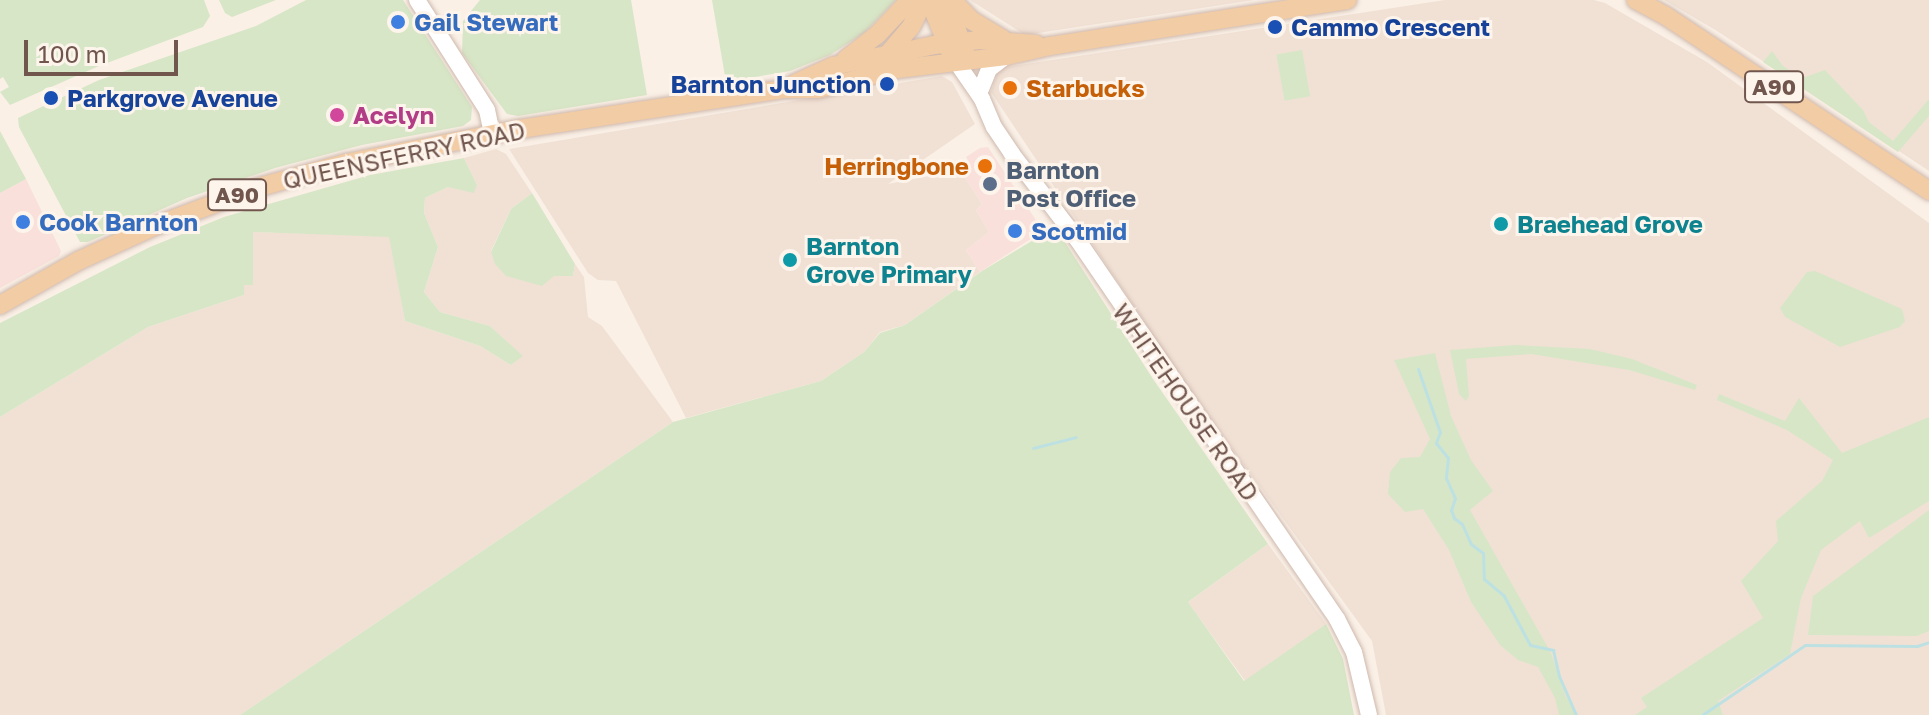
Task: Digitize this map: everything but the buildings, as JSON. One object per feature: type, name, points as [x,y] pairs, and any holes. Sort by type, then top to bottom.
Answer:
[{"type":"main road","points":[[858,79],[888,53],[911,27],[926,0],[957,51]]},
{"type":"main road","name":"QUEENSFERRY ROAD","points":[[785,89],[833,66],[888,53],[1050,46],[1347,0]]},
{"type":"main road","name":"A90","points":[[1636,0],[1666,16],[1929,191]]},
{"type":"main road","points":[[946,2],[957,51]]},
{"type":"main road","points":[[946,2],[1009,49]]},
{"type":"main road","points":[[833,66],[860,49],[906,4]]},
{"type":"main road","name":"QUEENSFERRY ROAD","points":[[0,305],[114,244],[256,188],[346,163],[520,129],[785,89],[818,89],[957,51]]},
{"type":"street","points":[[417,0],[487,110],[500,124],[520,129]]},
{"type":"street","points":[[981,94],[989,69],[1009,49]]},
{"type":"street","name":"WHITEHOUSE ROAD","points":[[957,51],[981,94],[994,127],[1012,154],[1077,239],[1337,619],[1354,652],[1369,715]]},
{"type":"street","points":[[487,110],[492,134]]},
{"type":"shaded area","points":[[970,0],[1254,0],[1025,35]]},
{"type":"shaded area","points":[[1445,0],[1594,0],[1605,3],[1707,62],[1929,223],[1929,715],[1386,715],[1372,641],[1192,393],[991,92],[999,68]]},
{"type":"shaded area","points":[[1664,0],[1929,0],[1929,171],[1717,31]]},
{"type":"shaded area","points":[[942,76],[952,82],[975,124],[888,184],[960,170],[982,204],[976,210],[989,232],[966,250],[980,272],[905,325],[880,332],[864,352],[821,381],[686,418],[616,281],[598,280],[588,273],[509,149]]},
{"type":"shaded area","points":[[988,147],[1043,231],[980,272],[966,250],[989,232],[976,210],[982,204],[960,170],[970,164],[966,157],[980,148]]},
{"type":"shaded area","points":[[496,149],[506,154],[532,193],[511,209],[491,251],[554,276],[573,276],[575,264],[584,277],[588,317],[602,326],[673,422],[240,715],[0,715],[0,417],[148,327],[244,295],[244,285],[253,285],[253,232],[390,236],[405,321],[480,346],[511,365],[522,356],[490,326],[440,312],[424,292],[438,247],[424,213],[425,198],[448,187],[477,185],[464,158]]},
{"type":"shaded area","points":[[26,179],[61,251],[59,256],[0,288],[0,193]]},
{"type":"shaded area","points":[[1268,544],[1326,624],[1246,682],[1188,602]]},
{"type":"green space","points":[[0,0],[204,0],[210,16],[203,27],[99,66],[10,105],[0,92],[9,87],[3,77],[0,79]]},
{"type":"green space","points":[[219,0],[276,0],[232,17],[225,13]]},
{"type":"green space","points":[[306,0],[403,0],[472,107],[471,120],[463,126],[362,145],[275,168],[187,198],[88,242],[80,242],[19,127],[18,118],[99,80],[256,26]]},
{"type":"green space","points":[[480,0],[631,0],[647,95],[518,116],[507,114],[462,53],[463,21]]},
{"type":"green space","points":[[712,0],[896,0],[864,33],[830,55],[790,71],[726,82]]},
{"type":"green space","points":[[1302,50],[1310,96],[1285,101],[1276,55]]},
{"type":"green space","points":[[1772,51],[1783,66],[1802,78],[1825,70],[1863,110],[1869,122],[1893,141],[1929,99],[1929,116],[1898,152],[1763,62]]},
{"type":"green space","points":[[0,131],[26,179],[0,193]]},
{"type":"green space","points":[[464,158],[477,185],[474,193],[448,187],[425,198],[424,213],[438,247],[424,292],[440,312],[490,326],[523,356],[511,365],[480,346],[405,321],[389,237],[253,232],[253,285],[244,285],[244,295],[148,327],[0,417],[0,323],[150,247],[224,217],[370,175]]},
{"type":"green space","points":[[532,193],[575,264],[573,276],[554,276],[542,286],[506,276],[495,264],[491,252],[511,209]]},
{"type":"green space","points":[[1050,230],[1061,236],[1153,379],[1268,544],[1188,602],[1244,681],[1326,624],[1343,659],[1354,715],[240,715],[673,422],[821,381],[864,352],[880,333],[905,325],[982,271]]},
{"type":"green space","points":[[1815,271],[1902,309],[1905,321],[1900,327],[1840,347],[1785,317],[1780,308],[1807,272]]},
{"type":"green space","points":[[1515,345],[1590,349],[1632,359],[1697,385],[1695,390],[1629,370],[1531,354],[1466,359],[1469,396],[1466,401],[1459,394],[1450,350]]},
{"type":"green space","points":[[1435,353],[1451,416],[1471,460],[1493,491],[1470,510],[1551,653],[1566,697],[1577,715],[1559,715],[1555,698],[1538,667],[1518,660],[1500,645],[1471,602],[1449,550],[1423,509],[1405,512],[1388,494],[1390,472],[1401,458],[1420,457],[1430,439],[1394,360]]},
{"type":"green space","points":[[1719,394],[1785,421],[1799,398],[1842,453],[1929,417],[1929,501],[1869,538],[1860,521],[1821,550],[1801,598],[1790,654],[1718,701],[1723,715],[1635,715],[1647,707],[1641,698],[1763,618],[1741,581],[1778,541],[1776,521],[1822,481],[1833,460],[1787,430],[1717,400]]},
{"type":"green space","points":[[1929,510],[1929,631],[1917,636],[1808,635],[1813,596]]},
{"type":"waterway","points":[[1418,369],[1440,432],[1436,443],[1448,458],[1446,478],[1455,498],[1451,510],[1454,518],[1462,524],[1471,544],[1483,553],[1484,579],[1504,596],[1530,645],[1553,650],[1559,676],[1576,715]]},
{"type":"waterway","points":[[1033,448],[1076,437]]},
{"type":"waterway","points":[[1702,715],[1805,645],[1917,646],[1929,642]]},
{"type":"place","name":"Gail Stewart","points":[[398,22]]},
{"type":"place","name":"Cammo Crescent","points":[[1275,27]]},
{"type":"place","name":"Barnton Junction","points":[[887,84]]},
{"type":"place","name":"Starbucks","points":[[1010,88]]},
{"type":"place","name":"Parkgrove Avenue","points":[[51,98]]},
{"type":"place","name":"Acelyn","points":[[337,115]]},
{"type":"place","name":"Herringbone","points":[[985,166]]},
{"type":"place","name":"Barnton Post Office","points":[[990,184]]},
{"type":"place","name":"Cook Barnton","points":[[23,222]]},
{"type":"place","name":"Braehead Grove","points":[[1501,224]]},
{"type":"place","name":"Scotmid","points":[[1015,231]]},
{"type":"place","name":"Barnton Grove Primary","points":[[790,260]]}]
